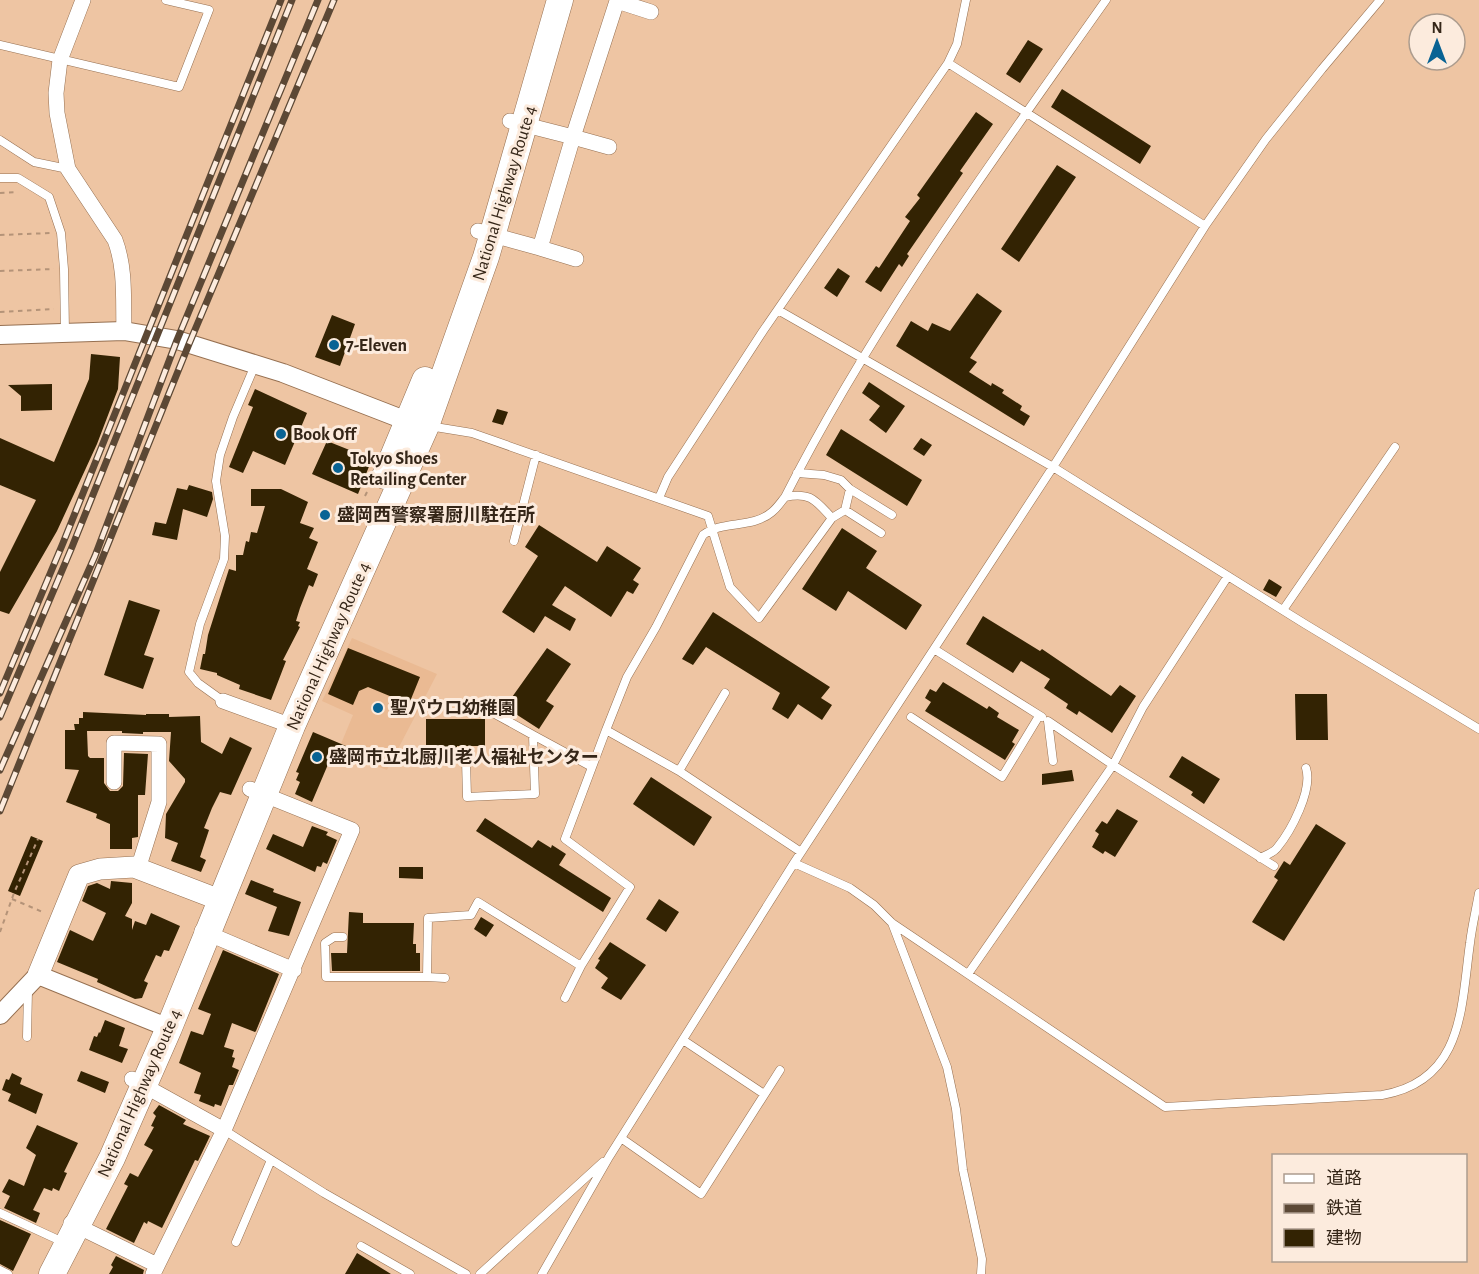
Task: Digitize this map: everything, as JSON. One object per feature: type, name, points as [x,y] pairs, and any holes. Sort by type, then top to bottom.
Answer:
[{"type":"highway","name":"National Highway Route 4","points":[[52,1274],[99,1159],[163,1025],[286,724],[336,590],[416,424],[485,233],[517,122],[547,0]]},
{"type":"highway","name":"National Highway Route 4","points":[[517,122],[560,0]]},
{"type":"highway","name":"National Highway Route 4","points":[[39,1274],[67,1233]]},
{"type":"main road","points":[[33,980],[79,875],[100,869],[138,869],[215,898]]},
{"type":"street","points":[[82,0],[60,60],[56,93],[57,113],[68,169],[115,240],[119,251],[122,266],[124,331]]},
{"type":"street","points":[[540,248],[616,0],[651,12]]},
{"type":"street","points":[[517,122],[609,147]]},
{"type":"street","points":[[485,233],[576,259]]},
{"type":"street","points":[[0,335],[124,331],[177,340],[255,364],[416,424]]},
{"type":"street","points":[[223,702],[286,724]]},
{"type":"street","points":[[114,782],[114,743],[159,744],[159,802],[138,869]]},
{"type":"street","points":[[67,1233],[155,1270],[224,1131],[294,970],[352,830],[257,792]]},
{"type":"street","points":[[201,931],[294,970]]},
{"type":"street","points":[[0,1015],[33,980],[163,1025]]},
{"type":"street","points":[[138,1081],[224,1131]]},
{"type":"lane","points":[[0,45],[179,87],[208,10],[166,0]]},
{"type":"lane","points":[[660,498],[668,477],[778,310],[948,63],[957,45],[966,0]]},
{"type":"lane","points":[[565,998],[581,966],[630,887],[566,838],[627,677],[656,627],[703,535],[712,528],[754,521],[771,513],[784,497],[834,403],[911,283],[1106,0]]},
{"type":"lane","points":[[542,1274],[609,1157],[682,1040],[801,852],[1053,467],[1205,226],[1266,140],[1380,0]]},
{"type":"lane","points":[[948,63],[1205,226]]},
{"type":"lane","points":[[0,140],[34,162],[68,169]]},
{"type":"lane","points":[[0,178],[18,178],[49,197],[62,233],[65,333]]},
{"type":"lane","points":[[778,310],[1053,467],[1282,610],[1479,729]]},
{"type":"lane","points":[[223,702],[198,683],[189,672],[200,624],[224,559],[225,537],[216,481],[220,455],[255,364]]},
{"type":"lane","points":[[416,424],[472,433],[708,516],[730,587],[759,618],[832,518],[845,510],[850,489]]},
{"type":"lane","points":[[1282,610],[1395,447]]},
{"type":"lane","points":[[514,541],[536,455]]},
{"type":"lane","points":[[797,473],[824,475],[841,480],[850,489],[892,515]]},
{"type":"lane","points":[[784,497],[800,494],[816,501],[832,518]]},
{"type":"lane","points":[[845,510],[880,533]]},
{"type":"lane","points":[[968,974],[1113,765],[1143,707],[1228,576]]},
{"type":"lane","points":[[934,649],[1274,866]]},
{"type":"lane","points":[[679,771],[725,693]]},
{"type":"lane","points":[[495,714],[592,767]]},
{"type":"lane","points":[[911,717],[1002,777],[1039,716]]},
{"type":"lane","points":[[1048,721],[1053,762]]},
{"type":"lane","points":[[606,729],[679,771],[801,852]]},
{"type":"lane","points":[[466,760],[467,797],[535,794],[533,735]]},
{"type":"lane","points":[[1260,858],[1276,850],[1296,817],[1309,776],[1306,768]]},
{"type":"lane","points":[[794,863],[850,888],[892,923],[1165,1107],[1382,1095],[1399,1091],[1420,1080],[1439,1064],[1451,1046],[1464,999],[1470,943],[1479,893]]},
{"type":"lane","points":[[427,977],[428,918],[471,915],[478,902],[581,966]]},
{"type":"lane","points":[[892,923],[947,1066],[956,1109],[963,1170],[982,1259],[981,1274]]},
{"type":"lane","points":[[343,937],[334,937],[325,943],[326,977],[445,978]]},
{"type":"lane","points":[[27,1037],[33,980]]},
{"type":"lane","points":[[682,1040],[764,1094]]},
{"type":"lane","points":[[621,1138],[701,1194],[780,1070]]},
{"type":"lane","points":[[224,1131],[324,1193],[466,1274]]},
{"type":"lane","points":[[480,1274],[609,1157]]},
{"type":"lane","points":[[236,1242],[271,1160]]},
{"type":"lane","points":[[0,1213],[67,1233]]},
{"type":"lane","points":[[361,1246],[410,1274]]},
{"type":"lane","points":[[0,1270],[8,1274]]},
{"type":"path","points":[[0,236],[62,233]]},
{"type":"path","points":[[0,271],[64,269]]},
{"type":"path","points":[[0,312],[66,309]]},
{"type":"path","points":[[0,932],[38,838]]},
{"type":"path","points":[[12,899],[60,919]]},
{"type":"shaded area","name":"聖パウロ幼稚園","points":[[352,638],[437,674],[387,770],[338,751],[353,715],[322,701]]},
{"type":"building","points":[[1028,40],[1043,49],[1020,83],[1006,74]]},
{"type":"building","points":[[1062,89],[1151,146],[1140,164],[1051,107]]},
{"type":"building","points":[[976,112],[993,124],[960,171],[963,173],[907,254],[909,256],[902,267],[899,264],[881,292],[865,282],[876,266],[879,268],[910,221],[905,217],[920,198],[917,195]]},
{"type":"building","points":[[1057,165],[1076,177],[1019,262],[1001,249]]},
{"type":"building","points":[[838,268],[850,276],[837,297],[824,288]]},
{"type":"building","points":[[977,293],[1002,311],[970,358],[977,362],[969,372],[991,386],[992,383],[1004,390],[1002,393],[1022,406],[1020,410],[1030,416],[1024,426],[896,346],[911,321],[928,331],[932,323],[950,331]]},
{"type":"building","name":"7-Eleven","points":[[332,315],[355,324],[340,366],[315,357]]},
{"type":"building","points":[[91,354],[120,357],[118,389],[97,444],[57,531],[9,614],[0,611],[0,572],[36,500],[0,485],[0,438],[54,462],[89,379]]},
{"type":"building","points":[[869,382],[905,406],[886,433],[869,420],[880,406],[862,393]]},
{"type":"building","points":[[52,384],[52,410],[21,411],[21,396],[8,385]]},
{"type":"building","points":[[255,389],[307,413],[285,465],[253,451],[243,473],[229,467],[253,407],[248,405]]},
{"type":"building","points":[[497,409],[508,412],[503,425],[492,422]]},
{"type":"building","points":[[841,429],[922,480],[907,506],[826,455]]},
{"type":"building","points":[[921,438],[932,445],[924,456],[913,449]]},
{"type":"building","points":[[327,441],[372,459],[358,494],[312,474]]},
{"type":"building","points":[[189,485],[212,492],[213,499],[207,517],[183,509],[177,540],[152,535],[155,522],[166,524],[177,488],[187,490]]},
{"type":"building","points":[[251,489],[281,489],[308,502],[300,523],[314,528],[309,538],[318,542],[307,569],[318,574],[313,587],[309,585],[300,608],[296,621],[300,622],[298,626],[300,627],[283,660],[286,661],[271,700],[239,689],[240,685],[217,673],[200,669],[229,569],[236,571],[236,555],[243,555],[251,532],[257,533],[265,506],[251,506]]},
{"type":"building","points":[[539,525],[597,562],[607,546],[641,568],[633,580],[639,584],[633,594],[627,591],[611,617],[565,586],[552,605],[576,619],[570,631],[545,616],[534,633],[502,612],[538,556],[525,547]]},
{"type":"building","points":[[842,528],[877,551],[866,568],[922,605],[906,630],[848,591],[836,611],[802,589]]},
{"type":"building","points":[[1269,579],[1282,587],[1276,597],[1263,590]]},
{"type":"building","points":[[129,600],[160,610],[144,655],[154,658],[143,689],[104,675]]},
{"type":"building","points":[[713,612],[830,687],[821,698],[832,705],[822,720],[798,704],[788,719],[772,709],[780,693],[706,647],[693,665],[682,659]]},
{"type":"building","points":[[983,616],[1040,651],[1042,649],[1111,696],[1120,685],[1136,696],[1112,733],[1079,711],[1077,715],[1066,708],[1068,704],[1044,688],[1050,679],[1021,661],[1013,673],[966,644]]},
{"type":"building","points":[[348,648],[420,677],[409,704],[368,687],[359,691],[353,705],[328,694]]},
{"type":"building","points":[[547,648],[571,664],[546,701],[554,706],[539,729],[505,707]]},
{"type":"building","points":[[943,682],[987,709],[989,706],[999,713],[997,717],[1019,730],[1012,742],[1015,744],[1005,760],[925,711],[931,702],[925,698],[930,689],[936,692]]},
{"type":"building","points":[[1295,694],[1327,694],[1328,740],[1296,740]]},
{"type":"building","points":[[83,712],[169,714],[169,717],[200,716],[201,742],[222,754],[230,737],[252,748],[231,795],[220,792],[212,808],[204,828],[209,830],[200,857],[206,860],[201,872],[171,861],[178,843],[165,838],[166,814],[185,782],[185,779],[169,761],[171,732],[143,732],[143,734],[122,733],[122,731],[87,731],[88,756],[104,758],[104,783],[110,791],[118,791],[123,786],[124,753],[148,754],[145,795],[138,795],[138,837],[132,838],[132,849],[110,849],[110,824],[96,818],[97,814],[66,802],[79,770],[65,769],[65,730],[75,730],[74,724],[79,724],[79,718],[83,718]]},
{"type":"building","points":[[426,719],[485,719],[485,746],[457,746],[457,759],[431,758],[431,751],[426,751]]},
{"type":"building","name":"盛岡市立北厨川老人福祉センター","points":[[313,732],[346,746],[343,759],[332,755],[312,802],[295,794],[300,782],[296,780],[299,773],[296,772]]},
{"type":"building","points":[[1182,756],[1220,779],[1204,804],[1191,795],[1193,792],[1169,777]]},
{"type":"building","points":[[1072,770],[1074,781],[1042,785],[1042,774]]},
{"type":"building","points":[[651,777],[712,817],[694,846],[633,804]]},
{"type":"building","points":[[1117,809],[1138,821],[1115,857],[1105,851],[1103,854],[1092,847],[1099,834],[1095,831],[1102,821],[1107,824]]},
{"type":"building","points":[[485,818],[532,848],[538,840],[566,854],[559,865],[611,898],[603,912],[476,831]]},
{"type":"building","points":[[1316,824],[1346,843],[1284,941],[1252,922],[1278,880],[1274,877],[1284,861],[1290,865]]},
{"type":"building","points":[[312,826],[328,832],[326,835],[337,840],[327,864],[323,862],[321,867],[317,866],[315,872],[266,849],[273,834],[303,847]]},
{"type":"building","points":[[31,836],[43,841],[20,896],[8,891]]},
{"type":"building","points":[[399,867],[423,867],[423,879],[399,878]]},
{"type":"building","points":[[251,880],[274,889],[273,892],[301,902],[289,936],[268,931],[277,907],[245,894]]},
{"type":"building","points":[[111,881],[132,883],[132,903],[125,916],[132,919],[132,930],[135,921],[146,925],[151,913],[180,926],[169,951],[164,950],[161,957],[156,955],[144,981],[148,983],[142,998],[135,999],[97,982],[98,979],[57,962],[70,930],[93,941],[106,913],[82,901],[88,886],[97,883],[110,889]]},
{"type":"building","points":[[659,899],[679,912],[666,932],[646,919]]},
{"type":"building","points":[[349,912],[363,913],[363,923],[414,923],[413,944],[416,944],[416,953],[420,953],[420,971],[332,971],[331,953],[347,953]]},
{"type":"building","points":[[481,917],[494,925],[486,937],[474,929]]},
{"type":"building","points":[[610,942],[646,965],[621,1000],[601,988],[608,978],[595,968],[600,960],[598,959]]},
{"type":"building","points":[[223,950],[279,974],[256,1031],[232,1023],[224,1047],[234,1050],[232,1057],[235,1058],[232,1067],[239,1070],[233,1085],[229,1085],[221,1106],[215,1104],[214,1107],[199,1101],[201,1095],[194,1093],[201,1073],[179,1063],[191,1031],[203,1035],[211,1014],[198,1009]]},
{"type":"building","points":[[105,1020],[125,1028],[119,1046],[128,1049],[122,1063],[89,1050],[94,1036],[97,1037],[100,1033]]},
{"type":"building","points":[[81,1071],[109,1082],[105,1093],[77,1081]]},
{"type":"building","points":[[12,1073],[22,1078],[20,1084],[43,1094],[36,1114],[8,1101],[11,1094],[2,1090],[6,1079],[9,1080]]},
{"type":"building","points":[[159,1105],[186,1120],[183,1124],[210,1136],[198,1161],[195,1160],[162,1228],[148,1221],[147,1224],[144,1222],[134,1243],[106,1229],[128,1186],[124,1184],[130,1173],[138,1177],[153,1150],[144,1145],[154,1127],[151,1126],[156,1116],[153,1113]]},
{"type":"building","points":[[37,1125],[78,1143],[64,1172],[67,1173],[59,1191],[44,1188],[33,1210],[40,1213],[36,1223],[4,1208],[10,1196],[2,1192],[9,1179],[24,1186],[36,1155],[26,1148]]},
{"type":"building","points":[[0,1220],[31,1234],[13,1271],[0,1264]]},
{"type":"building","points":[[357,1253],[391,1274],[345,1274]]},
{"type":"building","points":[[116,1256],[144,1270],[143,1274],[109,1274]]},
{"type":"railway","points":[[0,693],[63,543],[281,0]]},
{"type":"railway","points":[[0,717],[72,547],[292,0]]},
{"type":"railway","points":[[0,770],[95,556],[177,340],[318,0]]},
{"type":"railway","points":[[0,811],[189,344],[334,0]]},
{"type":"place","name":"7-Eleven","points":[[334,345]]},
{"type":"place","name":"Book Off","points":[[281,434]]},
{"type":"place","name":"Tokyo Shoes Retailing Center","points":[[338,468]]},
{"type":"place","name":"盛岡西警察署厨川駐在所","points":[[325,515]]},
{"type":"place","name":"聖パウロ幼稚園","points":[[378,708]]},
{"type":"place","name":"盛岡市立北厨川老人福祉センター","points":[[317,757]]}]
